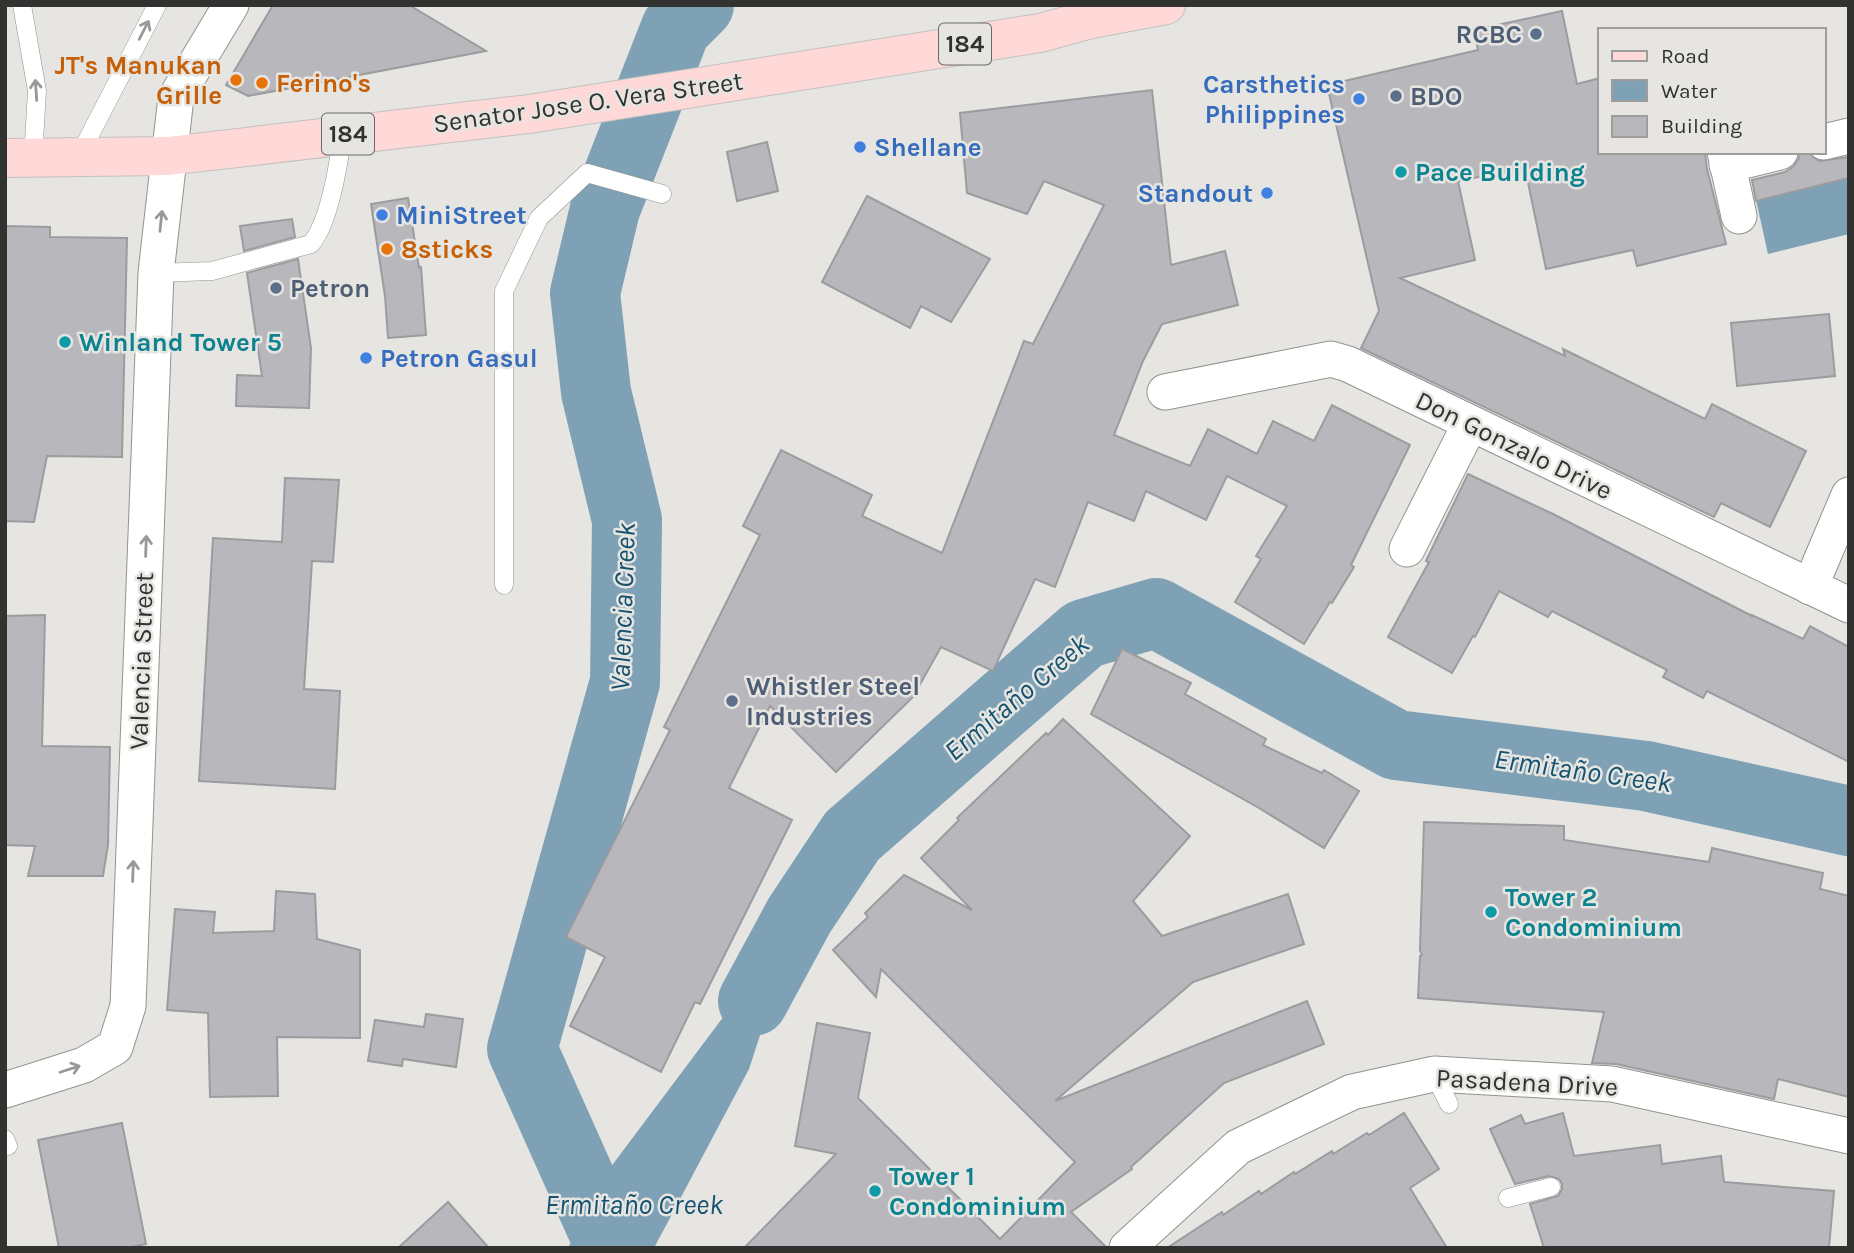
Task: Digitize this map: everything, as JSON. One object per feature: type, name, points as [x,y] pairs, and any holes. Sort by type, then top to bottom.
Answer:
[{"type":"main road","name":"Senator Jose O. Vera Street","points":[[19,158],[168,156],[529,114],[1040,33],[1090,12],[1148,7]]},
{"type":"street","name":"Valencia Street","points":[[5,1090],[84,1065],[115,1047],[128,1006],[156,273],[168,156],[176,97],[231,5]]},
{"type":"street","points":[[1826,142],[1849,136]]},
{"type":"street","points":[[1739,216],[1726,158],[1762,154]]},
{"type":"street","name":"Don Gonzalo Drive","points":[[1165,392],[1331,359],[1348,364],[1849,606]]},
{"type":"street","points":[[1407,549],[1470,424]]},
{"type":"street","points":[[1810,587],[1849,495]]},
{"type":"street","name":"Pasadena Drive","points":[[1128,1248],[1238,1147],[1352,1093],[1612,1084],[1849,1136]]},
{"type":"lane","points":[[19,158],[37,91],[22,5]]},
{"type":"lane","points":[[79,156],[157,5]]},
{"type":"lane","points":[[156,273],[212,271],[312,244],[318,235],[335,179],[344,135]]},
{"type":"lane","points":[[504,585],[503,290],[539,218],[587,173],[662,194]]},
{"type":"lane","points":[[1508,1199],[1551,1187]]},
{"type":"water","points":[[1849,178],[1849,234],[1768,254],[1756,200]]},
{"type":"water","name":"Ermitaño Creek","points":[[799,916],[749,1069],[654,1248],[568,1248],[610,1168]]},
{"type":"building","points":[[273,5],[409,5],[486,51],[248,96],[226,85]]},
{"type":"building","points":[[1562,11],[1577,84],[1598,79],[1598,154],[1705,154],[1726,244],[1637,266],[1633,250],[1546,269],[1525,168],[1458,181],[1475,260],[1400,278],[1565,356],[1563,349],[1705,419],[1712,404],[1806,451],[1770,527],[1721,503],[1714,517],[1361,348],[1379,311],[1327,85],[1478,50],[1474,30]]},
{"type":"building","points":[[1152,90],[1171,265],[1225,251],[1238,305],[1162,324],[1143,361],[1114,435],[1190,466],[1208,429],[1257,454],[1273,421],[1314,441],[1332,405],[1410,445],[1351,565],[1354,567],[1332,603],[1330,602],[1304,644],[1235,602],[1261,559],[1256,556],[1287,506],[1227,476],[1206,520],[1146,491],[1134,521],[1088,502],[1055,587],[1035,579],[993,671],[941,647],[913,697],[836,772],[770,706],[729,788],[792,820],[700,1004],[695,1002],[661,1072],[570,1026],[605,957],[566,937],[670,730],[664,727],[760,535],[743,526],[781,450],[872,495],[862,516],[942,553],[1024,341],[1033,344],[1104,205],[1044,181],[1027,214],[967,193],[960,113]]},
{"type":"building","points":[[767,142],[778,191],[737,201],[727,152]]},
{"type":"building","points":[[1800,154],[1810,154],[1819,161],[1849,157],[1849,178],[1756,201],[1752,180],[1785,172],[1793,167]]},
{"type":"building","points":[[867,196],[990,259],[951,322],[921,306],[910,328],[822,282]]},
{"type":"building","points":[[408,198],[419,268],[421,267],[426,335],[388,338],[385,296],[371,204]]},
{"type":"building","points":[[292,219],[295,237],[244,251],[240,226]]},
{"type":"building","name":"Winland Tower 5","points":[[5,226],[50,227],[50,237],[127,238],[122,457],[47,456],[34,522],[5,521]]},
{"type":"building","points":[[298,259],[311,348],[309,408],[236,406],[237,375],[262,376],[247,273]]},
{"type":"building","points":[[1829,314],[1835,376],[1737,386],[1731,323]]},
{"type":"building","points":[[1468,474],[1553,514],[1752,616],[1803,639],[1810,626],[1849,647],[1849,762],[1707,691],[1703,698],[1663,677],[1667,670],[1552,611],[1548,617],[1499,591],[1452,673],[1388,637],[1429,562],[1426,561]]},
{"type":"building","points":[[285,478],[339,480],[333,562],[312,561],[304,689],[340,691],[335,789],[199,781],[213,538],[282,542]]},
{"type":"building","points":[[45,615],[42,746],[110,747],[108,845],[103,876],[28,876],[35,846],[5,845],[5,616]]},
{"type":"building","points":[[1122,649],[1191,683],[1185,694],[1266,739],[1263,745],[1322,773],[1324,770],[1359,791],[1324,848],[1259,808],[1091,714]]},
{"type":"building","points":[[1063,719],[1190,836],[1133,901],[1162,936],[1288,894],[1304,944],[1193,982],[1055,1101],[1307,1001],[1324,1044],[1224,1083],[1131,1167],[1132,1169],[1071,1212],[1107,1248],[744,1248],[836,1154],[795,1146],[817,1023],[870,1033],[858,1098],[1000,1239],[1075,1162],[881,969],[876,997],[833,950],[868,917],[865,913],[904,875],[972,910],[921,858],[959,820],[957,818]]},
{"type":"building","points":[[1424,822],[1564,826],[1564,840],[1709,862],[1712,848],[1823,873],[1820,889],[1849,896],[1849,1097],[1778,1079],[1774,1099],[1616,1064],[1592,1063],[1604,1012],[1418,998],[1422,955]]},
{"type":"building","points":[[276,891],[315,894],[317,939],[360,950],[360,1038],[277,1037],[278,1096],[210,1097],[208,1013],[167,1010],[175,909],[215,912],[213,933],[274,931]]},
{"type":"building","points":[[426,1014],[463,1019],[456,1067],[403,1059],[402,1066],[368,1061],[375,1020],[424,1027]]},
{"type":"building","points":[[1404,1113],[1439,1169],[1410,1188],[1447,1248],[1167,1248],[1222,1212],[1223,1215],[1259,1191],[1261,1194],[1294,1172],[1295,1174],[1332,1151],[1333,1154],[1367,1133],[1369,1135]]},
{"type":"building","points":[[1563,1113],[1574,1156],[1660,1145],[1662,1164],[1721,1156],[1724,1182],[1834,1191],[1829,1248],[1544,1248],[1530,1204],[1558,1196],[1562,1184],[1559,1179],[1549,1176],[1515,1184],[1490,1129],[1521,1115],[1525,1124]]},
{"type":"building","points":[[122,1123],[146,1244],[127,1248],[59,1248],[38,1140]]},
{"type":"building","points":[[448,1202],[489,1248],[398,1248]]},
{"type":"waterway","name":"Valencia Creek","points":[[611,1248],[522,1049],[625,682],[627,520],[596,392],[585,293],[605,209],[676,28],[699,5]]},
{"type":"waterway","name":"Ermitaño Creek","points":[[753,1001],[799,916],[852,836],[1084,634],[1156,613],[1396,745],[1646,776],[1849,821]]},
{"type":"place","name":"RCBC","points":[[1536,34]]},
{"type":"place","name":"JT's Manukan Grille","points":[[236,80]]},
{"type":"place","name":"Ferino's","points":[[262,83]]},
{"type":"place","name":"BDO","points":[[1396,96]]},
{"type":"place","name":"Carsthetics Philippines","points":[[1359,99]]},
{"type":"place","name":"Shellane","points":[[860,147]]},
{"type":"place","name":"Pace Building","points":[[1401,172]]},
{"type":"place","name":"Standout","points":[[1267,193]]},
{"type":"place","name":"MiniStreet","points":[[382,215]]},
{"type":"place","name":"8sticks","points":[[387,249]]},
{"type":"place","name":"Petron","points":[[276,288]]},
{"type":"place","name":"Winland Tower 5","points":[[65,342]]},
{"type":"place","name":"Petron Gasul","points":[[366,358]]},
{"type":"place","name":"Whistler Steel Industries","points":[[732,701]]},
{"type":"place","name":"Tower 2 Condominium","points":[[1491,912]]},
{"type":"place","name":"Tower 1 Condominium","points":[[875,1191]]}]
